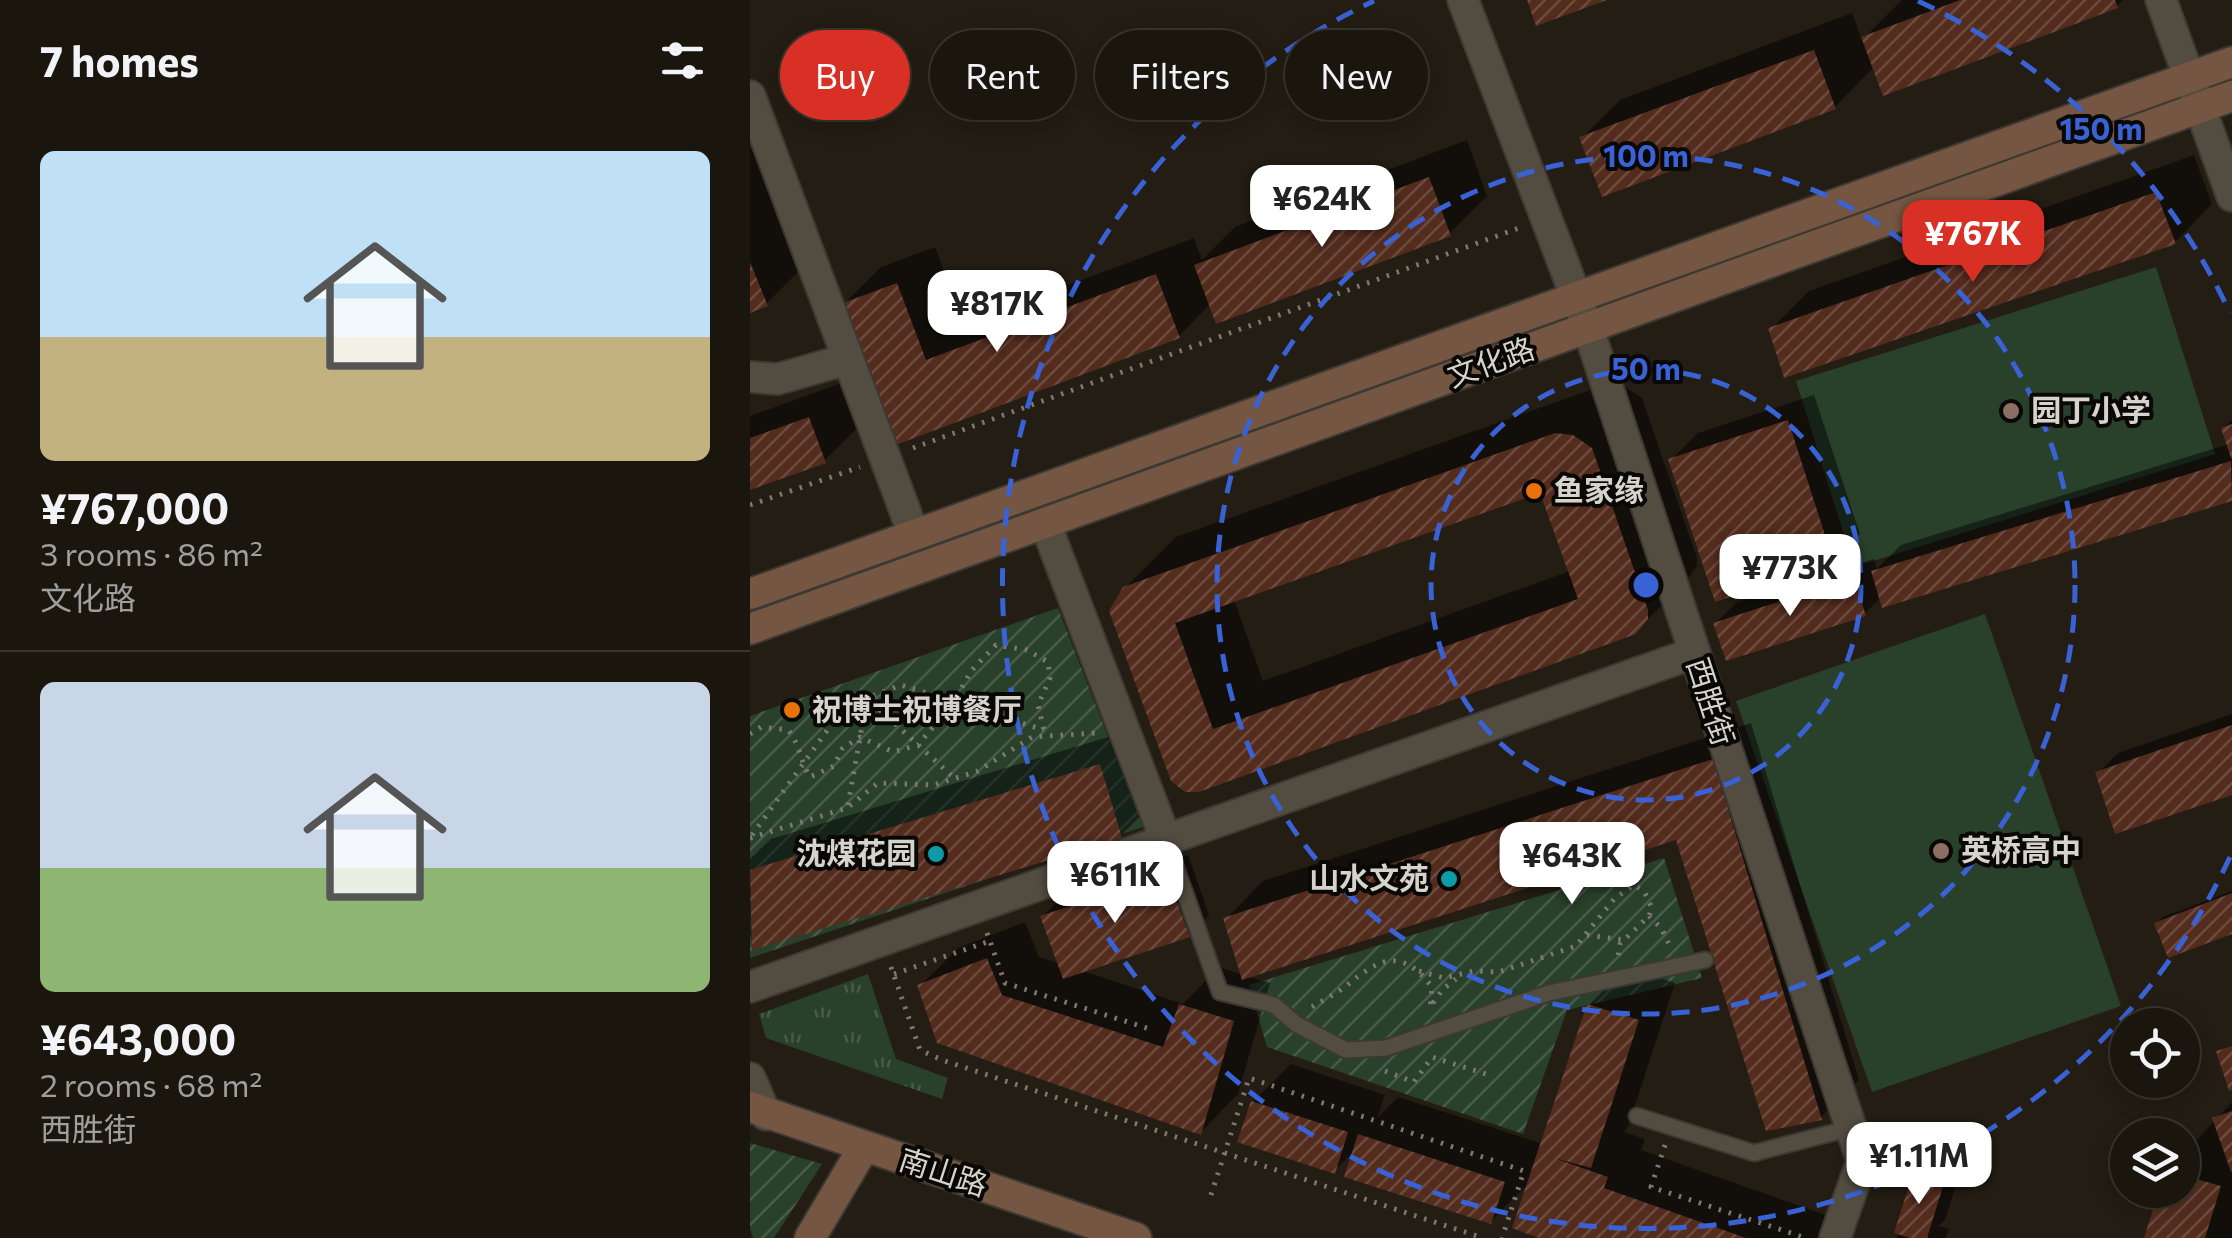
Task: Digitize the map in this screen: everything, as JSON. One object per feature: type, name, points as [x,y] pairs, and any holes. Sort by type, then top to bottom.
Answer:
[{"type":"main road","name":"文化路","points":[[750,594],[2232,62]]},
{"type":"main road","name":"文化路","points":[[750,629],[2232,96]]},
{"type":"main road","name":"南山路","points":[[758,1111],[1136,1238]]},
{"type":"main road","points":[[810,1238],[864,1147]]},
{"type":"street","name":"西胜街","points":[[1463,0],[1588,328],[1782,938],[1862,1161],[1835,1238]]},
{"type":"street","points":[[2161,0],[2232,196]]},
{"type":"street","points":[[750,96],[914,536]]},
{"type":"street","points":[[750,377],[778,379],[848,359]]},
{"type":"street","points":[[1044,523],[1166,840]]},
{"type":"street","points":[[750,987],[1694,653]]},
{"type":"street","points":[[750,1078],[758,1111]]},
{"type":"lane","points":[[1166,840],[1220,992],[1274,1004],[1296,1024],[1346,1050],[1386,1048],[1549,994],[1706,960]]},
{"type":"lane","points":[[1637,1116],[1754,1152],[1851,1128]]},
{"type":"path","points":[[750,506],[1545,219]]},
{"type":"path","points":[[860,737],[893,752],[918,745],[954,702],[970,670],[996,645],[1027,650],[1048,662],[1050,678],[1038,704],[1044,730]]},
{"type":"path","points":[[750,838],[844,707],[901,685],[1060,735]]},
{"type":"path","points":[[847,808],[867,698]]},
{"type":"path","points":[[867,698],[954,778]]},
{"type":"path","points":[[750,734],[761,726],[788,730],[798,742],[802,765],[810,777],[834,766],[842,749],[860,737]]},
{"type":"path","points":[[750,838],[847,808],[878,783],[934,785],[978,771],[1032,737],[1125,732]]},
{"type":"path","points":[[1431,1006],[1442,990],[1459,977],[1474,971],[1499,972],[1576,946],[1615,898],[1634,885],[1644,891],[1652,908],[1649,916],[1623,940],[1618,963],[1629,976]]},
{"type":"path","points":[[977,907],[1005,983],[1154,1030]]},
{"type":"path","points":[[1649,916],[1661,928],[1682,964]]},
{"type":"path","points":[[1588,935],[1623,940]]},
{"type":"path","points":[[882,940],[920,1050],[1483,1238]]},
{"type":"path","points":[[894,974],[990,941]]},
{"type":"path","points":[[1296,1024],[1309,1008],[1343,989],[1378,962],[1397,960],[1444,978],[1459,977]]},
{"type":"path","points":[[1420,971],[1432,987],[1422,1036]]},
{"type":"path","points":[[1356,1050],[1365,1063],[1414,1082],[1432,1057],[1486,1074]]},
{"type":"path","points":[[1211,1195],[1249,1078],[1524,1171],[1502,1238]]},
{"type":"path","points":[[1671,1126],[1652,1187],[1806,1238]]},
{"type":"green space","points":[[2156,267],[2215,454],[1854,567],[1796,381]]},
{"type":"green space","points":[[1058,608],[1143,827],[750,958],[750,716]]},
{"type":"green space","points":[[1985,614],[2121,1006],[1872,1092],[1736,701]]},
{"type":"green space","points":[[1664,858],[1702,978],[1567,1010],[1523,1134],[1267,1047],[1249,985]]},
{"type":"green space","points":[[868,974],[896,1059],[948,1078],[942,1099],[766,1038],[759,1014]]},
{"type":"green space","points":[[750,1143],[822,1164],[774,1238],[753,1238],[750,1228]]},
{"type":"building","points":[[1527,0],[1607,0],[1536,26]]},
{"type":"building","points":[[1960,0],[2115,0],[2118,8],[1883,96],[1861,37]]},
{"type":"building","points":[[1814,50],[1836,109],[1602,197],[1579,137]]},
{"type":"building","points":[[1429,177],[1451,236],[1216,324],[1194,265]]},
{"type":"building","points":[[2156,192],[2176,244],[1784,378],[1768,328]]},
{"type":"building","points":[[750,262],[768,306],[750,313]]},
{"type":"building","points":[[1156,274],[1180,338],[893,446],[840,304],[897,283],[926,360]]},
{"type":"building","points":[[809,417],[826,463],[750,490],[750,438]]},
{"type":"building","points":[[1788,420],[1834,563],[1715,602],[1668,459]]},
{"type":"building","points":[[2232,424],[2232,458],[2231,458],[2221,428]]},
{"type":"building","points":[[1555,433],[1573,435],[1592,448],[1648,619],[1636,634],[1199,792],[1185,792],[1171,781],[1109,611],[1123,587]],"holes":[[[1540,493],[1578,599],[1213,729],[1175,623]]]},
{"type":"building","points":[[2231,461],[2232,501],[1882,608],[1871,571]]},
{"type":"building","points":[[1854,577],[1866,616],[1726,661],[1713,623]]},
{"type":"building","points":[[2232,725],[2232,795],[2115,834],[2095,772]]},
{"type":"building","name":"山水文苑","points":[[1713,759],[1822,1120],[1766,1131],[1676,840],[1242,980],[1223,918]]},
{"type":"building","name":"沈煤花园","points":[[1100,764],[1122,838],[752,950],[750,870]]},
{"type":"building","points":[[1167,874],[1190,937],[1063,979],[1040,916]]},
{"type":"building","points":[[2232,893],[2232,934],[2168,958],[2154,923]]},
{"type":"building","points":[[987,958],[1002,995],[1163,1047],[1179,1004],[1234,1021],[1201,1135],[937,1043],[917,985]]},
{"type":"building","points":[[1587,1004],[1639,1020],[1591,1168],[1554,1158],[1608,1177],[1604,1188],[1746,1238],[1539,1238],[1512,1228]]},
{"type":"building","points":[[2232,1046],[2232,1090],[2229,1091],[2216,1051]]},
{"type":"building","points":[[1251,1101],[1348,1132],[1335,1174],[1237,1142]]},
{"type":"building","points":[[2232,1111],[2232,1172],[2231,1172],[2212,1118]]},
{"type":"building","points":[[1358,1134],[1505,1182],[1491,1224],[1344,1177]]},
{"type":"building","points":[[1913,1173],[1944,1183],[1927,1238],[1894,1233]]},
{"type":"building","points":[[2200,1180],[2221,1186],[2205,1238],[2144,1238],[2153,1208],[2200,1208]]},
{"type":"place","name":"园丁小学","points":[[2011,411]]},
{"type":"place","name":"鱼家缘","points":[[1534,491]]},
{"type":"place","name":"祝博士祝博餐厅","points":[[792,710]]},
{"type":"place","name":"英桥高中","points":[[1941,851]]},
{"type":"place","name":"沈煤花园","points":[[936,854]]},
{"type":"place","name":"山水文苑","points":[[1449,879]]}]
